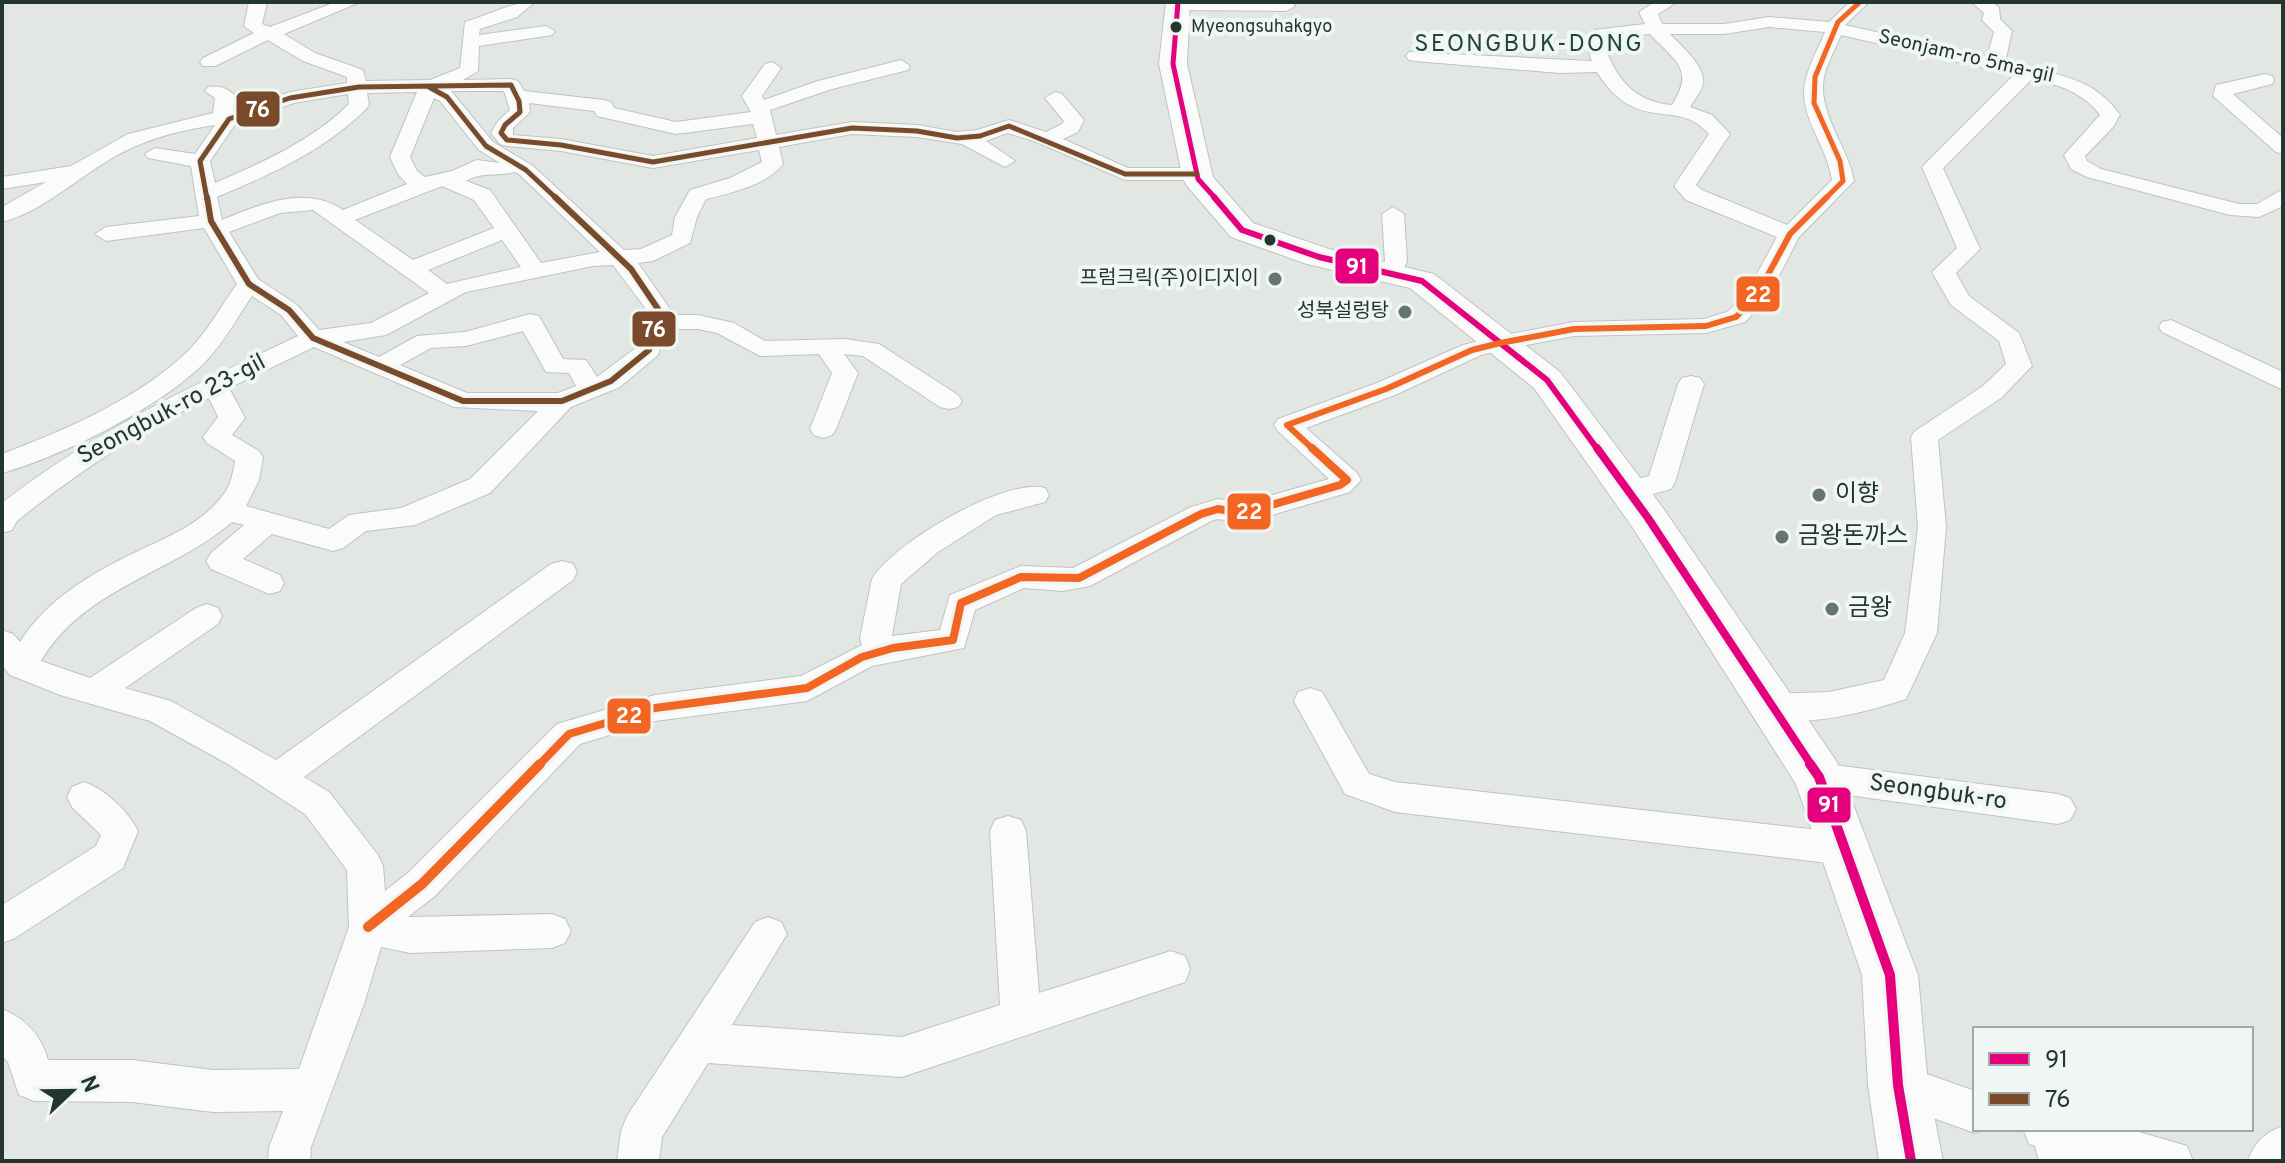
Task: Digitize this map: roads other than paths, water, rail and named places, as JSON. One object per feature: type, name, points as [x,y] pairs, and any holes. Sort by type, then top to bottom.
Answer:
[{"type":"main road","points":[[1179,4],[1173,64],[1197,174],[1242,230],[1319,257],[1422,281],[1547,380],[1628,491],[1819,777],[1890,975],[1898,1085],[1911,1161]]},
{"type":"street","points":[[206,194],[295,151],[345,122],[359,105],[356,74],[309,57],[295,46],[253,26],[258,2]]},
{"type":"street","points":[[209,62],[269,33],[319,17],[351,2]]},
{"type":"street","points":[[422,186],[408,174],[400,157],[429,87],[469,71],[471,26],[511,13],[526,2]]},
{"type":"street","points":[[1668,2],[1648,12],[1656,30],[1693,76],[1694,85],[1678,110]]},
{"type":"street","points":[[368,927],[422,884],[569,734],[655,708],[807,688],[862,657],[953,640],[961,603],[1021,577],[1079,578],[1201,514],[1218,509],[1244,513],[1340,485],[1347,480],[1287,425],[1386,389],[1472,350],[1574,329],[1706,326],[1736,317],[1756,297],[1790,234],[1843,181],[1840,161],[1814,103],[1815,77],[1834,28],[1860,2]]},
{"type":"street","points":[[1770,707],[1829,705],[1895,690],[1921,633],[1932,527],[1924,437],[1992,392],[2019,366],[2010,338],[1959,300],[1944,272],[1969,249],[1932,167],[2026,74],[1998,61],[1995,54],[2003,39],[2003,31],[1991,20],[1993,11],[1980,2]]},
{"type":"street","points":[[1179,4],[1286,6]]},
{"type":"street","name":"Seonjam-ro 5ma-gil","points":[[1603,66],[1594,41],[1601,34],[1724,29],[1769,22],[1834,28],[2067,81],[2108,108],[2110,115],[2106,123],[2074,155],[2078,165],[2094,173],[2251,212],[2267,209],[2283,195]]},
{"type":"street","points":[[471,42],[546,31]]},
{"type":"street","points":[[1415,56],[1560,67],[1603,66],[1631,101],[1651,109],[1691,111],[1710,120],[1720,134],[1685,186],[1694,195],[1790,234]]},
{"type":"street","points":[[516,96],[604,106],[604,112],[676,128],[760,112],[825,85],[901,66]]},
{"type":"street","points":[[765,141],[760,112],[752,96],[772,68]]},
{"type":"street","points":[[2265,80],[2223,89],[2223,96],[2283,148]]},
{"type":"street","points":[[2,215],[44,196],[109,151],[134,140],[188,123],[226,118],[290,98],[359,87],[511,85],[520,112],[505,125],[501,133],[507,140],[561,145],[653,162],[852,128],[967,138],[1009,126],[1125,174],[1197,174]]},
{"type":"street","points":[[215,91],[225,96],[226,118],[200,161],[214,225],[249,284],[289,310],[313,338],[463,401],[562,401],[611,381],[649,350],[658,309],[631,269],[518,165],[486,146],[447,97],[429,87]]},
{"type":"street","points":[[1046,139],[1071,128],[1074,120],[1055,98]]},
{"type":"street","points":[[967,138],[1005,161]]},
{"type":"street","name":"Seongbuk-ro 23-gil","points":[[2,523],[4,516],[62,470],[164,409],[313,338],[377,330],[459,287],[593,259],[645,256],[682,238],[686,217],[698,195],[723,190],[743,178],[764,173],[773,164],[765,141]]},
{"type":"street","points":[[155,154],[200,161]]},
{"type":"street","points":[[339,219],[422,186],[459,176],[477,166],[498,170],[518,165]]},
{"type":"street","points":[[2,183],[81,171]]},
{"type":"street","points":[[444,179],[482,195],[534,270]]},
{"type":"street","points":[[106,234],[214,225],[286,205],[316,204],[364,240],[414,268],[445,294]]},
{"type":"street","points":[[1391,274],[1396,261],[1393,214]]},
{"type":"street","points":[[414,268],[507,230]]},
{"type":"street","name":"Seongbuk-ro 23-gil","points":[[2,464],[83,427],[177,373],[197,357],[249,284]]},
{"type":"street","points":[[379,367],[426,341],[466,339],[530,321],[555,367],[577,365],[591,389]]},
{"type":"street","points":[[654,322],[698,322],[725,328],[760,349],[870,349],[949,401]]},
{"type":"street","points":[[2171,327],[2283,382]]},
{"type":"street","points":[[823,429],[845,373],[826,347]]},
{"type":"street","points":[[1628,491],[1661,482],[1691,384]]},
{"type":"street","points":[[215,385],[232,418],[216,437],[249,457],[249,475],[237,497],[209,527],[118,575],[11,654],[94,692],[159,710],[277,778],[317,803],[365,866],[368,927],[290,1147],[289,1161]]},
{"type":"street","points":[[225,510],[333,541],[359,522],[405,518],[480,486],[562,401]]},
{"type":"street","points":[[880,652],[876,638],[887,579],[928,545],[986,508],[1035,495]]},
{"type":"street","points":[[267,522],[221,561],[269,583]]},
{"type":"street","points":[[277,778],[562,572]]},
{"type":"street","points":[[94,692],[207,616]]},
{"type":"street","points":[[1310,701],[1357,784],[1395,797],[1845,849]]},
{"type":"street","name":"Seongbuk-ro","points":[[1819,777],[2058,809]]},
{"type":"street","points":[[2,926],[110,857],[120,831],[84,797]]},
{"type":"street","points":[[1008,831],[1021,1018]]},
{"type":"street","points":[[368,927],[410,935],[552,931]]},
{"type":"street","points":[[638,1161],[642,1131],[768,934]]},
{"type":"street","points":[[699,1043],[902,1057],[1171,969]]},
{"type":"street","points":[[2,1029],[25,1050],[34,1080],[132,1081],[213,1091],[312,1090]]},
{"type":"street","points":[[1898,1085],[1973,1111]]},
{"type":"street","points":[[2052,1140],[2172,1161]]},
{"type":"street","points":[[2269,1161],[2283,1147]]},
{"type":"place","name":"Myeongsuhakgyo","points":[[1176,27]]},
{"type":"place","name":"프럼크릭(주)이디지이","points":[[1275,279]]},
{"type":"place","name":"성북설렁탕","points":[[1405,312]]},
{"type":"place","name":"이향","points":[[1819,495]]},
{"type":"place","name":"금왕돈까스","points":[[1782,537]]},
{"type":"place","name":"금왕","points":[[1832,609]]},
{"type":"district","name":"SEONGBUK-DONG","points":[[1529,45]]}]
